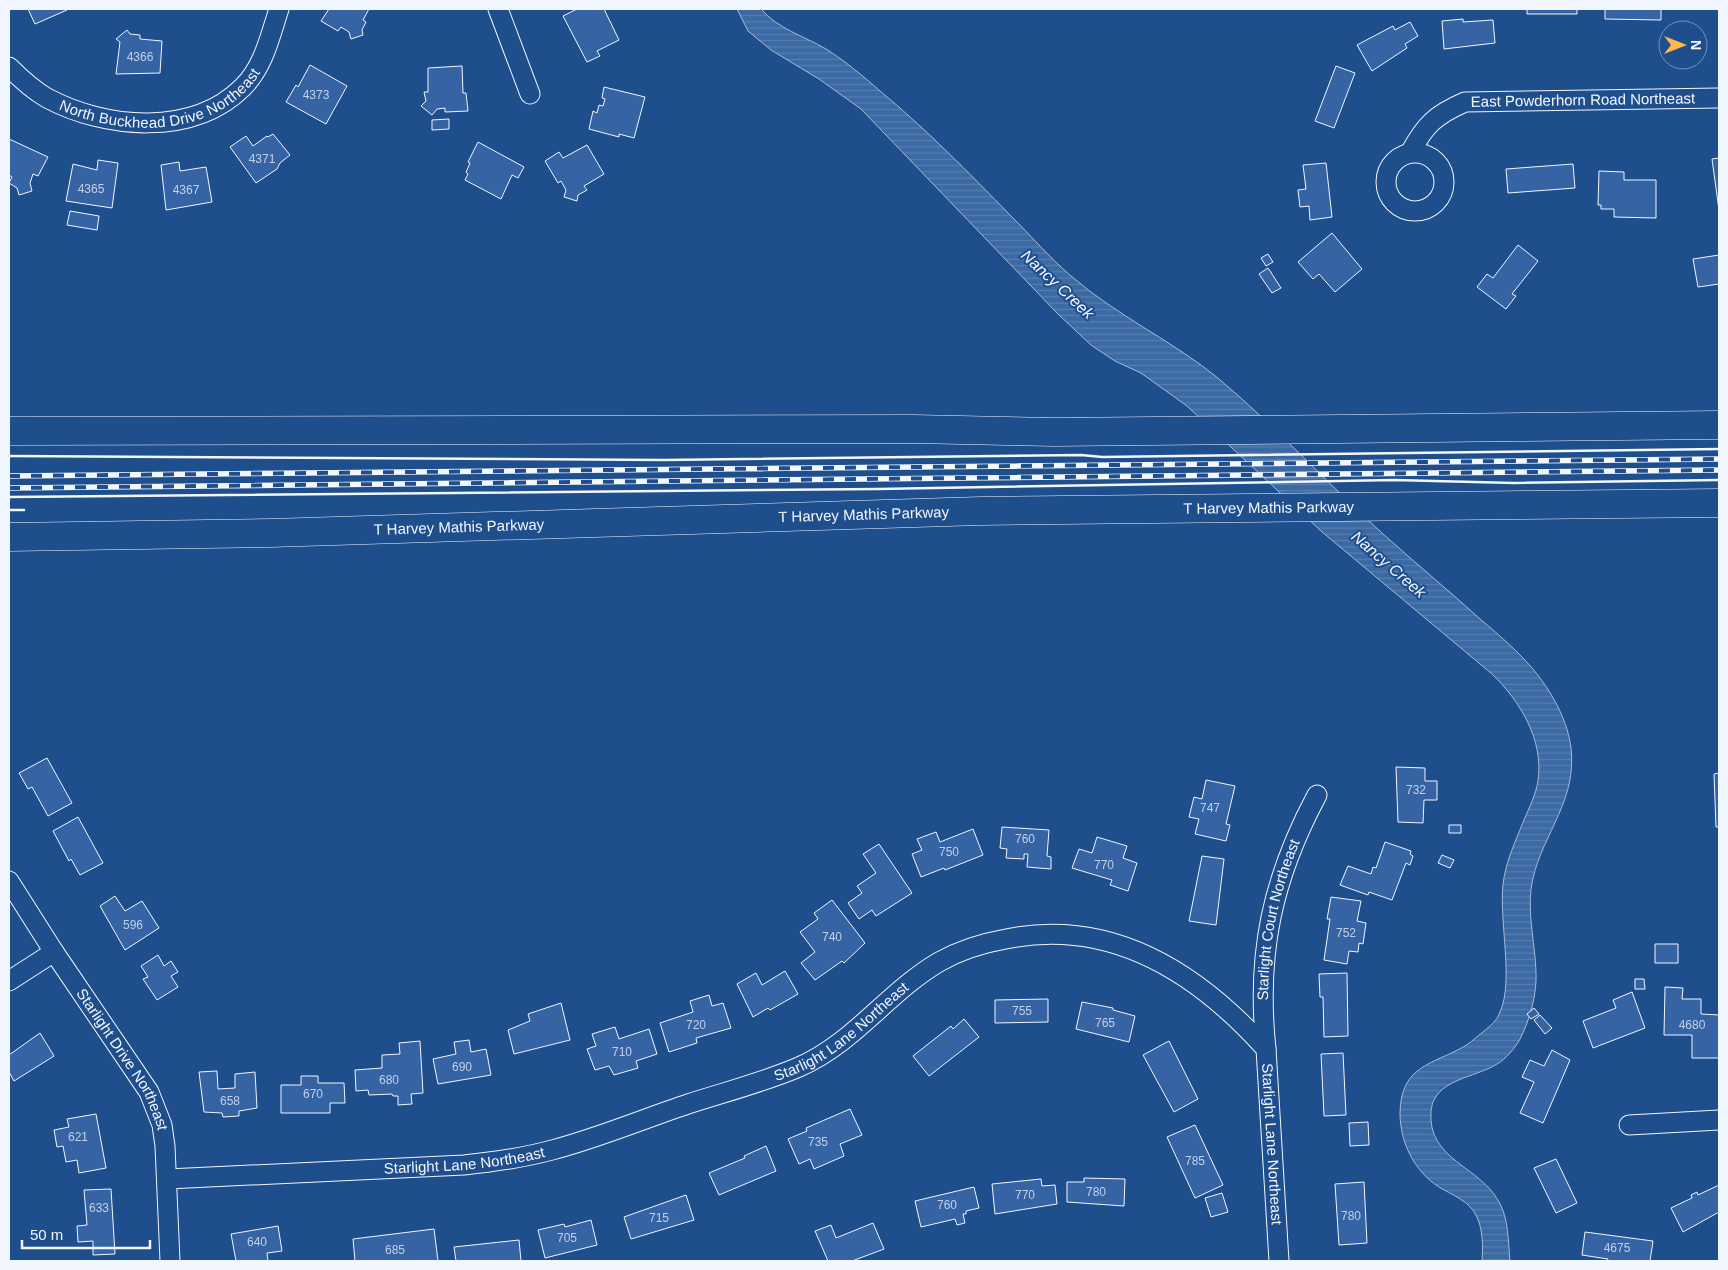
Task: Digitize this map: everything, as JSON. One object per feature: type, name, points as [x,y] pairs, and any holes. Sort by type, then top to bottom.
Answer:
[{"type":"highway","points":[[9,431],[914,429],[1055,432],[1719,425]]},
{"type":"highway","name":"T Harvey Mathis Parkway","points":[[9,537],[271,533],[981,511],[1719,503]]},
{"type":"street","name":"North Buckhead Drive Northeast","points":[[9,67],[45,97],[91,115],[133,122],[158,123],[193,117],[231,98],[252,76],[267,48],[279,9]]},
{"type":"street","points":[[498,9],[530,94]]},
{"type":"street","name":"East Powderhorn Road Northeast","points":[[1410,153],[1423,130],[1442,112],[1465,102],[1719,98]]},
{"type":"street","name":"Starlight Court Northeast","points":[[1266,1049],[1262,983],[1269,917],[1288,854],[1317,795]]},
{"type":"street","name":"Starlight Drive Northeast","points":[[9,881],[54,952],[149,1092],[162,1125],[168,1179],[170,1261]]},
{"type":"street","name":"Starlight Lane Northeast","points":[[168,1179],[464,1165],[509,1160],[553,1150],[799,1067],[846,1039],[911,982],[940,962],[981,944],[1028,934],[1059,933],[1118,943],[1150,957],[1213,996],[1243,1023],[1266,1049],[1279,1261]]},
{"type":"street","points":[[9,981],[54,952]]},
{"type":"street","points":[[1629,1125],[1719,1120]]},
{"type":"water","name":"Nancy Creek","points":[[737,9],[761,9],[775,22],[818,44],[867,80],[947,152],[1071,276],[1107,304],[1183,352],[1240,397],[1382,533],[1511,646],[1540,678],[1551,694],[1567,729],[1572,767],[1565,800],[1544,846],[1533,878],[1530,904],[1536,981],[1531,1011],[1520,1039],[1507,1056],[1488,1069],[1447,1086],[1439,1092],[1434,1100],[1431,1111],[1432,1128],[1437,1141],[1456,1161],[1480,1179],[1499,1202],[1505,1216],[1510,1261],[1482,1261],[1481,1233],[1474,1211],[1422,1173],[1406,1145],[1400,1113],[1402,1097],[1406,1085],[1412,1076],[1430,1063],[1470,1043],[1497,1018],[1504,999],[1506,968],[1502,900],[1504,877],[1511,852],[1536,791],[1539,766],[1537,751],[1528,722],[1512,696],[1492,674],[1321,531],[1187,406],[1141,373],[1115,361],[1091,345],[1058,314],[861,109],[819,79],[771,50],[748,31]]},
{"type":"building","points":[[28,9],[66,9],[67,10],[35,24]]},
{"type":"building","points":[[329,9],[369,9],[363,20],[366,22],[362,30],[363,35],[351,39],[349,32],[341,27],[338,31],[321,21]]},
{"type":"building","points":[[577,9],[604,9],[619,40],[597,51],[600,56],[587,62],[563,16]]},
{"type":"building","points":[[1527,9],[1577,9],[1577,14],[1527,14]]},
{"type":"building","points":[[1605,9],[1661,9],[1661,20],[1605,19]]},
{"type":"building","points":[[1463,19],[1463,22],[1493,20],[1495,43],[1444,49],[1442,21]]},
{"type":"building","points":[[1410,22],[1418,36],[1405,44],[1407,48],[1372,71],[1357,45],[1393,26],[1395,30]]},
{"type":"building","points":[[127,30],[130,34],[140,35],[140,39],[162,41],[160,73],[116,74],[120,42],[116,39]]},
{"type":"building","points":[[310,65],[347,86],[326,124],[286,102],[296,85],[298,87]]},
{"type":"building","points":[[462,66],[463,93],[466,93],[468,111],[445,112],[445,108],[437,109],[432,115],[421,106],[426,101],[424,92],[428,92],[428,68]]},
{"type":"building","points":[[1336,66],[1355,73],[1334,128],[1315,121]]},
{"type":"building","points":[[604,87],[645,97],[634,138],[619,134],[619,137],[589,129],[593,111],[597,113],[599,105],[603,106],[605,99],[602,98]]},
{"type":"building","points":[[449,119],[449,129],[432,130],[432,120]]},
{"type":"building","points":[[273,134],[290,155],[280,163],[277,169],[256,183],[230,147],[246,136],[253,146]]},
{"type":"building","points":[[9,139],[48,157],[38,176],[33,174],[30,183],[32,191],[19,195],[17,188],[9,183],[12,177],[9,175]]},
{"type":"building","points":[[478,142],[524,167],[518,178],[512,175],[501,199],[465,180],[470,163],[468,162]]},
{"type":"building","points":[[587,145],[604,174],[584,186],[587,190],[578,195],[577,201],[564,197],[566,190],[561,181],[558,183],[545,161],[559,152],[563,158]]},
{"type":"building","points":[[1719,158],[1719,210],[1712,159]]},
{"type":"building","points":[[98,160],[118,163],[112,208],[66,201],[73,164],[97,170]]},
{"type":"building","points":[[179,162],[180,171],[206,167],[212,202],[166,210],[161,165]]},
{"type":"building","points":[[1326,163],[1332,217],[1310,220],[1309,206],[1300,207],[1298,190],[1306,189],[1303,165]]},
{"type":"building","points":[[1573,164],[1575,188],[1508,193],[1506,169]]},
{"type":"building","points":[[1599,171],[1624,172],[1624,180],[1656,180],[1656,218],[1614,217],[1614,209],[1601,209],[1601,205],[1598,205]]},
{"type":"building","points":[[70,211],[99,216],[97,230],[67,225]]},
{"type":"building","points":[[1332,233],[1362,269],[1335,292],[1319,274],[1313,279],[1298,262]]},
{"type":"building","points":[[1518,245],[1538,261],[1512,294],[1516,296],[1506,309],[1477,287],[1487,274],[1493,278]]},
{"type":"building","points":[[1268,254],[1273,262],[1266,266],[1261,258]]},
{"type":"building","points":[[1719,255],[1719,284],[1698,287],[1693,259]]},
{"type":"building","points":[[1268,268],[1281,288],[1272,293],[1259,274]]},
{"type":"building","points":[[47,758],[72,803],[48,816],[32,787],[28,789],[19,773]]},
{"type":"building","points":[[1396,767],[1425,768],[1425,781],[1437,781],[1437,800],[1424,800],[1423,823],[1398,822]]},
{"type":"building","points":[[1719,773],[1719,827],[1716,827],[1714,774]]},
{"type":"building","points":[[1206,780],[1235,786],[1226,824],[1230,825],[1226,841],[1195,834],[1199,819],[1189,817],[1194,797],[1202,799]]},
{"type":"building","points":[[78,817],[103,863],[80,875],[71,859],[69,861],[53,831]]},
{"type":"building","points":[[1449,825],[1461,825],[1461,833],[1449,833]]},
{"type":"building","points":[[1002,827],[1049,830],[1047,856],[1051,857],[1051,869],[1027,867],[1028,854],[1024,854],[1024,859],[1006,858],[1007,849],[1000,848]]},
{"type":"building","points":[[973,829],[983,855],[921,877],[912,854],[922,850],[917,839],[936,832],[940,842]]},
{"type":"building","points":[[1097,837],[1127,846],[1123,858],[1137,863],[1128,891],[1110,885],[1112,880],[1072,868],[1079,849],[1092,853]]},
{"type":"building","points":[[1385,842],[1411,851],[1410,854],[1413,856],[1410,865],[1406,863],[1392,900],[1369,892],[1368,895],[1340,885],[1348,866],[1371,874],[1373,867],[1376,868]]},
{"type":"building","points":[[879,844],[912,893],[876,916],[872,910],[859,919],[848,903],[862,893],[857,886],[876,873],[863,854]]},
{"type":"building","points":[[1442,855],[1454,860],[1450,868],[1438,863]]},
{"type":"building","points":[[1202,856],[1224,859],[1216,925],[1189,921]]},
{"type":"building","points":[[115,896],[125,911],[142,901],[159,928],[125,950],[100,906]]},
{"type":"building","points":[[1331,897],[1361,901],[1357,921],[1366,923],[1363,944],[1359,943],[1358,952],[1349,951],[1347,964],[1324,960],[1330,919],[1327,919]]},
{"type":"building","points":[[832,900],[865,943],[844,963],[842,961],[815,980],[801,963],[815,952],[800,932],[818,919],[814,913]]},
{"type":"building","points":[[1655,944],[1678,944],[1678,963],[1655,963]]},
{"type":"building","points":[[158,955],[164,966],[171,961],[178,972],[171,976],[178,987],[157,1000],[143,979],[148,977],[141,966]]},
{"type":"building","points":[[785,971],[798,994],[770,1010],[768,1008],[753,1017],[737,984],[756,973],[762,985]]},
{"type":"building","points":[[1347,973],[1348,1036],[1324,1037],[1323,997],[1320,997],[1319,974]]},
{"type":"building","points":[[1635,979],[1644,979],[1645,989],[1635,989]]},
{"type":"building","points":[[1665,987],[1683,988],[1682,999],[1701,999],[1701,1014],[1719,1015],[1719,1058],[1692,1058],[1692,1035],[1664,1035]]},
{"type":"building","points":[[1632,992],[1645,1028],[1593,1048],[1583,1021],[1616,1008],[1613,1000]]},
{"type":"building","points":[[709,995],[712,1006],[723,1003],[731,1028],[696,1038],[697,1043],[669,1052],[660,1023],[693,1012],[690,1001]]},
{"type":"building","points":[[1048,999],[1048,1022],[995,1023],[995,1000]]},
{"type":"building","points":[[1082,1002],[1113,1008],[1113,1010],[1135,1016],[1129,1042],[1076,1029]]},
{"type":"building","points":[[561,1003],[570,1040],[514,1054],[508,1030],[530,1021],[528,1014]]},
{"type":"building","points":[[1534,1008],[1539,1014],[1531,1019],[1527,1014]]},
{"type":"building","points":[[1540,1015],[1552,1028],[1545,1034],[1534,1020]]},
{"type":"building","points":[[964,1019],[979,1037],[929,1076],[913,1056],[951,1026],[953,1029]]},
{"type":"building","points":[[615,1027],[619,1039],[649,1029],[657,1054],[636,1061],[638,1068],[614,1075],[609,1066],[595,1070],[587,1049],[596,1046],[592,1034]]},
{"type":"building","points":[[40,1033],[54,1056],[14,1081],[9,1072],[9,1055]]},
{"type":"building","points":[[469,1040],[471,1052],[486,1049],[491,1075],[438,1084],[433,1059],[456,1054],[454,1042]]},
{"type":"building","points":[[420,1041],[423,1093],[411,1094],[412,1104],[398,1105],[398,1096],[393,1096],[392,1094],[369,1095],[368,1090],[356,1091],[355,1070],[382,1068],[382,1055],[400,1054],[399,1043]]},
{"type":"building","points":[[1169,1041],[1198,1099],[1174,1112],[1143,1055]]},
{"type":"building","points":[[1552,1050],[1570,1060],[1543,1123],[1520,1113],[1534,1082],[1522,1077],[1530,1060],[1544,1066]]},
{"type":"building","points":[[1343,1053],[1346,1115],[1324,1116],[1321,1054]]},
{"type":"building","points":[[217,1071],[218,1089],[235,1088],[235,1074],[255,1072],[257,1108],[239,1111],[239,1116],[223,1117],[222,1113],[204,1112],[199,1072]]},
{"type":"building","points":[[301,1076],[318,1076],[318,1083],[344,1083],[345,1103],[330,1103],[330,1113],[281,1113],[281,1085],[301,1085]]},
{"type":"building","points":[[850,1109],[862,1135],[840,1144],[844,1156],[814,1169],[810,1159],[799,1164],[788,1139],[807,1131],[806,1128]]},
{"type":"building","points":[[96,1114],[106,1168],[79,1173],[77,1160],[66,1162],[63,1146],[57,1147],[54,1130],[69,1127],[67,1119]]},
{"type":"building","points":[[1368,1122],[1369,1145],[1350,1146],[1349,1123]]},
{"type":"building","points":[[1195,1125],[1223,1185],[1195,1198],[1167,1137]]},
{"type":"building","points":[[766,1146],[776,1171],[719,1195],[709,1173],[745,1158],[744,1156]]},
{"type":"building","points":[[1556,1159],[1577,1203],[1556,1213],[1534,1168]]},
{"type":"building","points":[[1084,1178],[1125,1179],[1124,1206],[1067,1202],[1067,1182],[1084,1182]]},
{"type":"building","points":[[1041,1179],[1042,1186],[1055,1185],[1057,1204],[995,1214],[992,1184]]},
{"type":"building","points":[[1364,1182],[1367,1243],[1339,1245],[1335,1184]]},
{"type":"building","points":[[1719,1185],[1719,1212],[1683,1232],[1671,1208],[1692,1198],[1691,1195],[1697,1192],[1698,1195]]},
{"type":"building","points":[[974,1187],[979,1208],[966,1211],[966,1214],[963,1214],[965,1223],[957,1225],[955,1219],[921,1227],[915,1201]]},
{"type":"building","points":[[111,1189],[115,1254],[93,1255],[93,1241],[78,1242],[77,1226],[87,1225],[84,1190]]},
{"type":"building","points":[[1222,1193],[1228,1212],[1211,1217],[1205,1198]]},
{"type":"building","points":[[686,1195],[694,1220],[631,1239],[624,1217]]},
{"type":"building","points":[[591,1220],[597,1245],[545,1258],[538,1230],[564,1224],[565,1227]]},
{"type":"building","points":[[873,1223],[884,1249],[852,1261],[828,1261],[815,1231],[831,1225],[836,1238]]},
{"type":"building","points":[[278,1226],[282,1251],[267,1253],[268,1261],[236,1261],[231,1234]]},
{"type":"building","points":[[434,1229],[438,1261],[355,1261],[353,1239]]},
{"type":"building","points":[[1585,1232],[1653,1241],[1650,1261],[1607,1261],[1608,1259],[1582,1255]]},
{"type":"building","points":[[519,1240],[521,1261],[456,1261],[454,1247]]},
{"type":"railway","points":[[9,476],[1719,459]]},
{"type":"railway","points":[[9,488],[1719,470]]},
{"type":"wall","points":[[9,456],[664,460],[1081,455],[1102,457],[1719,449]]},
{"type":"wall","points":[[9,497],[878,489],[1394,480],[1514,483],[1719,480]]},
{"type":"wall","points":[[9,510],[24,510]]}]
